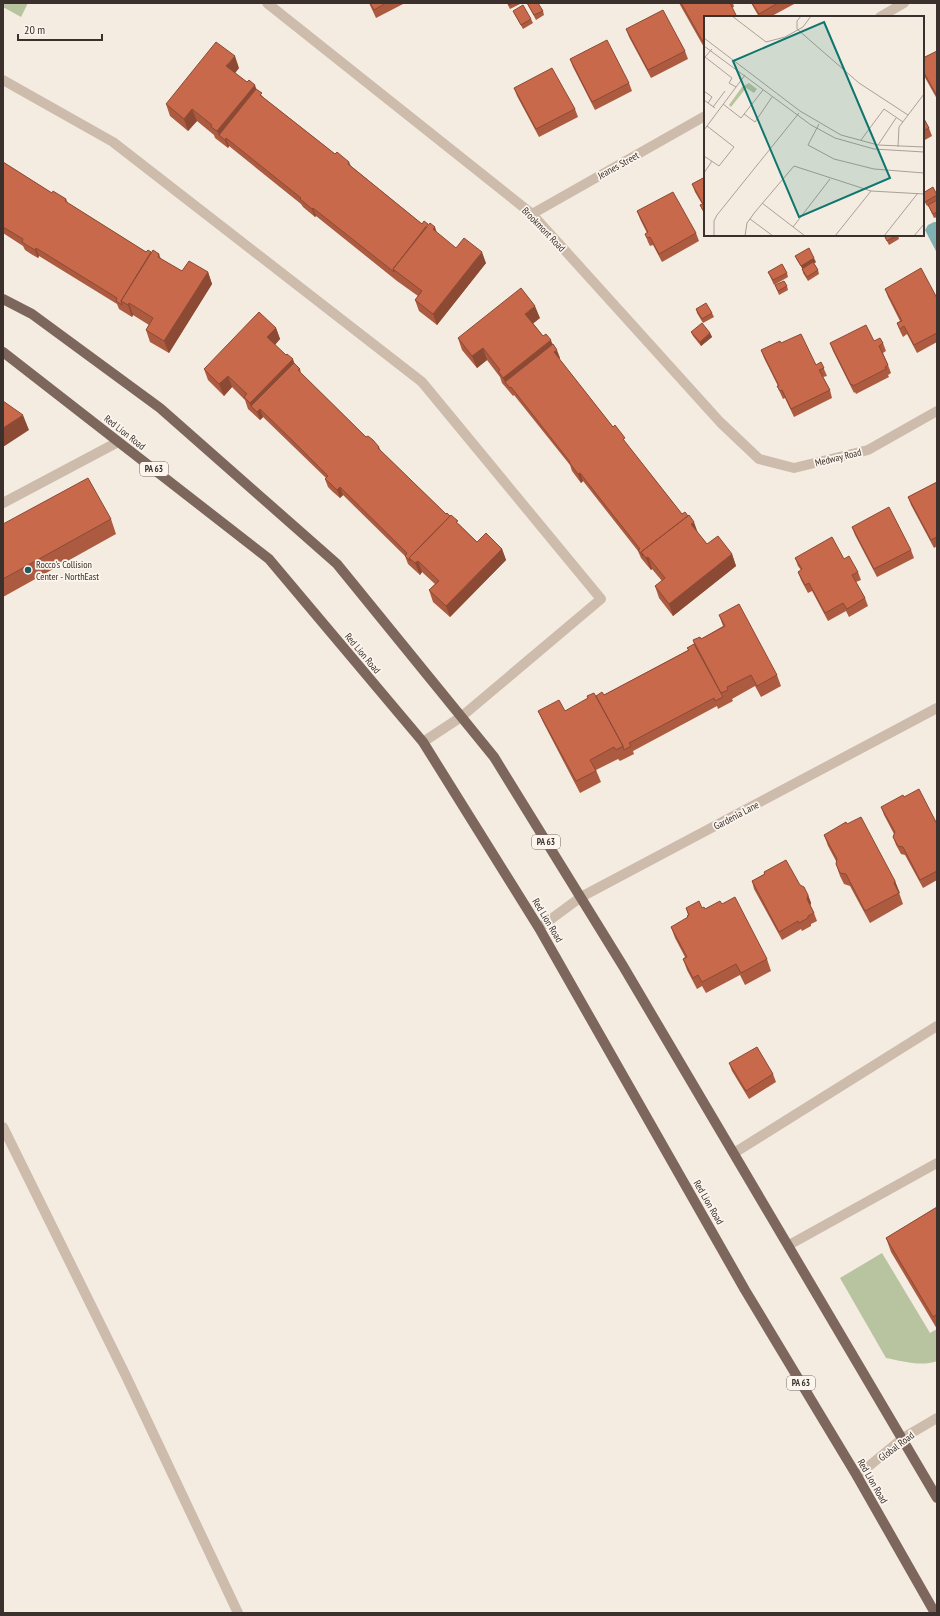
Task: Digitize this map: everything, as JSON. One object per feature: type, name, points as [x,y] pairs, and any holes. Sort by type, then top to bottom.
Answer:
[{"type":"main road","name":"PA 63","points":[[3,299],[32,314],[160,408],[337,564],[494,757],[627,972],[937,1498]]},
{"type":"main road","name":"Red Lion Road","points":[[3,352],[268,559],[423,742],[539,928],[745,1290],[857,1476],[935,1613]]},
{"type":"street","name":"Brookmont Road","points":[[267,3],[532,214],[720,422],[759,459],[778,464]]},
{"type":"street","points":[[882,16],[904,3]]},
{"type":"street","points":[[3,80],[113,142],[422,382],[601,599],[461,717],[423,742]]},
{"type":"street","name":"Jeanes Street","points":[[532,214],[704,117]]},
{"type":"street","name":"Medway Road","points":[[778,464],[794,468],[868,450],[937,411]]},
{"type":"street","points":[[3,503],[118,442]]},
{"type":"street","name":"Gardenia Lane","points":[[539,928],[580,897],[937,708]]},
{"type":"street","points":[[734,1153],[937,1026]]},
{"type":"street","points":[[3,1127],[126,1376],[238,1613]]},
{"type":"street","points":[[789,1245],[937,1163]]},
{"type":"street","name":"Global Road","points":[[857,1476],[903,1438],[937,1418]]},
{"type":"green space","points":[[3,3],[28,3],[21,17],[3,7]]},
{"type":"green space","points":[[882,1253],[930,1333],[937,1329],[937,1361],[931,1363],[918,1363],[886,1358],[840,1278]]},
{"type":"water","points":[[937,222],[937,253],[925,230],[928,225]]},
{"type":"building","points":[[370,3],[386,3],[374,10]]},
{"type":"building","points":[[527,3],[538,3],[543,11],[534,15]]},
{"type":"building","points":[[681,3],[730,3],[736,16],[704,16],[703,42]]},
{"type":"building","points":[[752,3],[778,3],[759,14]]},
{"type":"building","points":[[523,5],[531,19],[521,25],[513,11]]},
{"type":"building","points":[[663,10],[685,51],[648,70],[626,29]]},
{"type":"building","points":[[607,40],[629,83],[592,102],[570,59]]},
{"type":"building","points":[[216,42],[235,56],[226,66],[247,82],[249,80],[255,85],[217,131],[211,127],[212,125],[192,109],[184,119],[166,104]]},
{"type":"building","points":[[937,51],[937,96],[924,73],[924,58]]},
{"type":"building","points":[[552,68],[575,109],[536,129],[514,88]]},
{"type":"building","points":[[256,89],[262,93],[260,95],[335,154],[337,152],[349,162],[348,164],[422,224],[424,221],[428,224],[393,269],[394,272],[313,208],[312,209],[300,199],[301,198],[226,138],[225,140],[219,135]]},
{"type":"building","points":[[924,119],[929,128],[924,130]]},
{"type":"building","points":[[3,162],[52,193],[53,191],[66,199],[65,201],[146,252],[148,250],[151,252],[121,301],[122,305],[116,301],[117,298],[36,248],[35,250],[28,246],[22,242],[23,239],[3,227]]},
{"type":"building","points":[[704,178],[703,210],[700,205],[703,204],[692,184]]},
{"type":"building","points":[[933,187],[937,195],[925,202],[924,192]]},
{"type":"building","points":[[673,192],[696,233],[659,254],[650,237],[647,238],[645,234],[648,232],[637,211]]},
{"type":"building","points":[[937,200],[937,212],[933,214],[928,205]]},
{"type":"building","points":[[430,223],[435,227],[433,229],[456,248],[464,238],[482,252],[433,314],[415,300],[422,291],[393,269]]},
{"type":"building","points":[[884,236],[895,236],[887,241]]},
{"type":"building","points":[[809,248],[814,258],[801,266],[795,256]]},
{"type":"building","points":[[153,250],[159,254],[158,257],[182,271],[189,261],[208,272],[164,341],[146,330],[153,318],[129,303],[128,305],[121,301]]},
{"type":"building","points":[[813,262],[818,270],[807,277],[802,269]]},
{"type":"building","points":[[782,264],[787,273],[773,280],[768,272]]},
{"type":"building","points":[[921,268],[937,298],[937,333],[914,345],[904,326],[900,329],[897,323],[902,321],[885,289]]},
{"type":"building","points":[[784,281],[787,286],[778,291],[775,285]]},
{"type":"building","points":[[521,288],[535,306],[525,314],[543,336],[546,334],[551,340],[503,378],[498,371],[500,370],[483,348],[472,356],[458,338]]},
{"type":"building","points":[[706,303],[712,313],[702,319],[696,309]]},
{"type":"building","points":[[259,312],[276,328],[267,337],[286,355],[287,354],[293,359],[250,403],[244,397],[247,394],[228,376],[219,384],[204,369]]},
{"type":"building","points":[[702,323],[710,333],[700,342],[691,332]]},
{"type":"building","points":[[866,325],[874,341],[880,338],[883,343],[879,346],[888,365],[885,367],[886,369],[853,386],[852,384],[851,385],[830,343]]},
{"type":"building","points":[[801,334],[816,365],[821,362],[824,368],[819,370],[830,390],[791,409],[782,390],[780,391],[777,386],[779,386],[761,350],[780,341],[781,343]]},
{"type":"building","points":[[553,344],[557,350],[554,352],[613,427],[615,425],[625,438],[623,439],[682,514],[685,512],[688,516],[641,552],[643,556],[638,550],[640,549],[580,473],[578,474],[511,387],[510,388],[505,382]]},
{"type":"building","points":[[294,363],[300,369],[298,370],[366,437],[368,436],[373,440],[379,447],[378,448],[446,514],[447,513],[450,516],[409,558],[410,561],[405,556],[407,553],[340,487],[337,490],[325,479],[328,476],[295,443],[260,409],[257,412],[251,406]]},
{"type":"building","points":[[3,401],[23,415],[3,428]]},
{"type":"building","name":"Rocco's Collision Center - NorthEast","points":[[88,478],[111,519],[3,579],[3,524]]},
{"type":"building","points":[[937,482],[937,537],[931,540],[908,497]]},
{"type":"building","points":[[889,507],[911,550],[874,569],[852,527]]},
{"type":"building","points":[[451,515],[458,521],[456,522],[477,542],[486,533],[502,549],[446,606],[429,590],[439,581],[418,561],[415,563],[409,558]]},
{"type":"building","points":[[689,515],[694,522],[691,524],[707,544],[718,536],[732,554],[669,604],[655,586],[665,578],[648,557],[646,558],[641,552]]},
{"type":"building","points":[[832,537],[844,559],[849,556],[858,572],[852,575],[865,598],[847,609],[843,603],[825,613],[809,583],[805,585],[798,572],[802,569],[795,558]]},
{"type":"building","points":[[739,604],[777,675],[757,686],[751,675],[727,687],[728,690],[721,693],[693,640],[700,637],[701,639],[725,626],[719,615]]},
{"type":"building","points":[[694,644],[723,697],[715,701],[714,698],[629,743],[631,746],[624,750],[596,696],[602,692],[604,695],[689,650],[687,648]]},
{"type":"building","points":[[594,693],[623,746],[616,750],[614,747],[590,760],[596,771],[576,781],[538,711],[559,700],[565,711]]},
{"type":"building","points":[[919,789],[937,824],[937,871],[920,880],[903,847],[898,846],[893,837],[895,832],[881,807],[903,795],[904,797]]},
{"type":"building","points":[[861,817],[895,881],[894,883],[899,893],[865,911],[846,874],[840,873],[836,864],[837,859],[824,835],[846,822],[847,824]]},
{"type":"building","points":[[786,860],[800,885],[804,887],[808,895],[807,899],[814,913],[799,923],[798,921],[779,932],[752,881],[765,874],[764,872]]},
{"type":"building","points":[[735,897],[767,959],[741,973],[736,964],[702,982],[698,975],[693,978],[683,959],[687,957],[671,927],[688,917],[687,916],[689,915],[686,908],[699,901],[702,908],[704,907],[705,909],[720,901],[722,904]]},
{"type":"building","points":[[757,1047],[773,1074],[746,1091],[729,1063]]},
{"type":"building","points":[[937,1207],[937,1314],[933,1317],[886,1238]]},
{"type":"place","name":"Rocco's Collision Center - NorthEast","points":[[28,570]]}]
